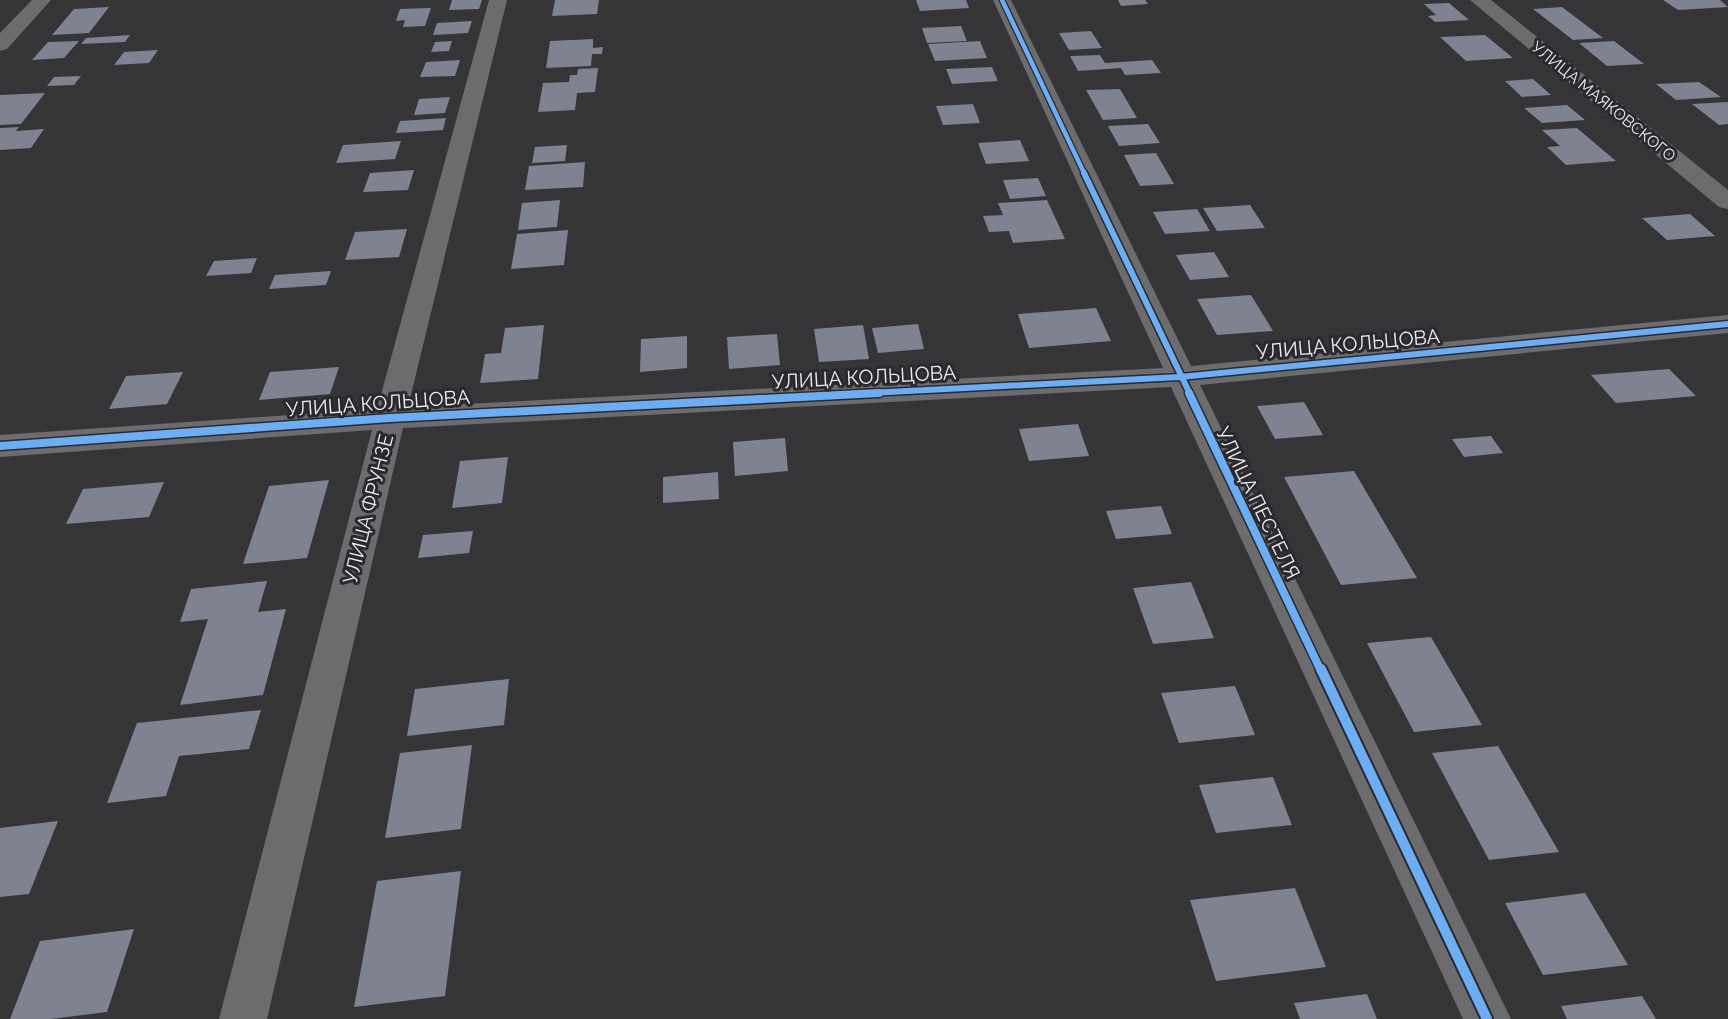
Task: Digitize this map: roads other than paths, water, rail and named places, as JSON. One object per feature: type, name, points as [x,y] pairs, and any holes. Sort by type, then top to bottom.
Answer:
[{"type":"street","points":[[0,45],[42,0]]},
{"type":"street","name":"УЛИЦА ФРУНЗЕ","points":[[243,1019],[390,418],[498,0]]},
{"type":"street","name":"УЛИЦА ПЕСТЕЛЯ","points":[[1002,0],[1179,377],[1487,1019]]},
{"type":"street","name":"УЛИЦА МАЯКОВСКОГО","points":[[1479,0],[1728,202]]},
{"type":"street","name":"УЛИЦА КОЛЬЦОВА","points":[[0,446],[390,418],[1179,377],[1728,324]]}]
